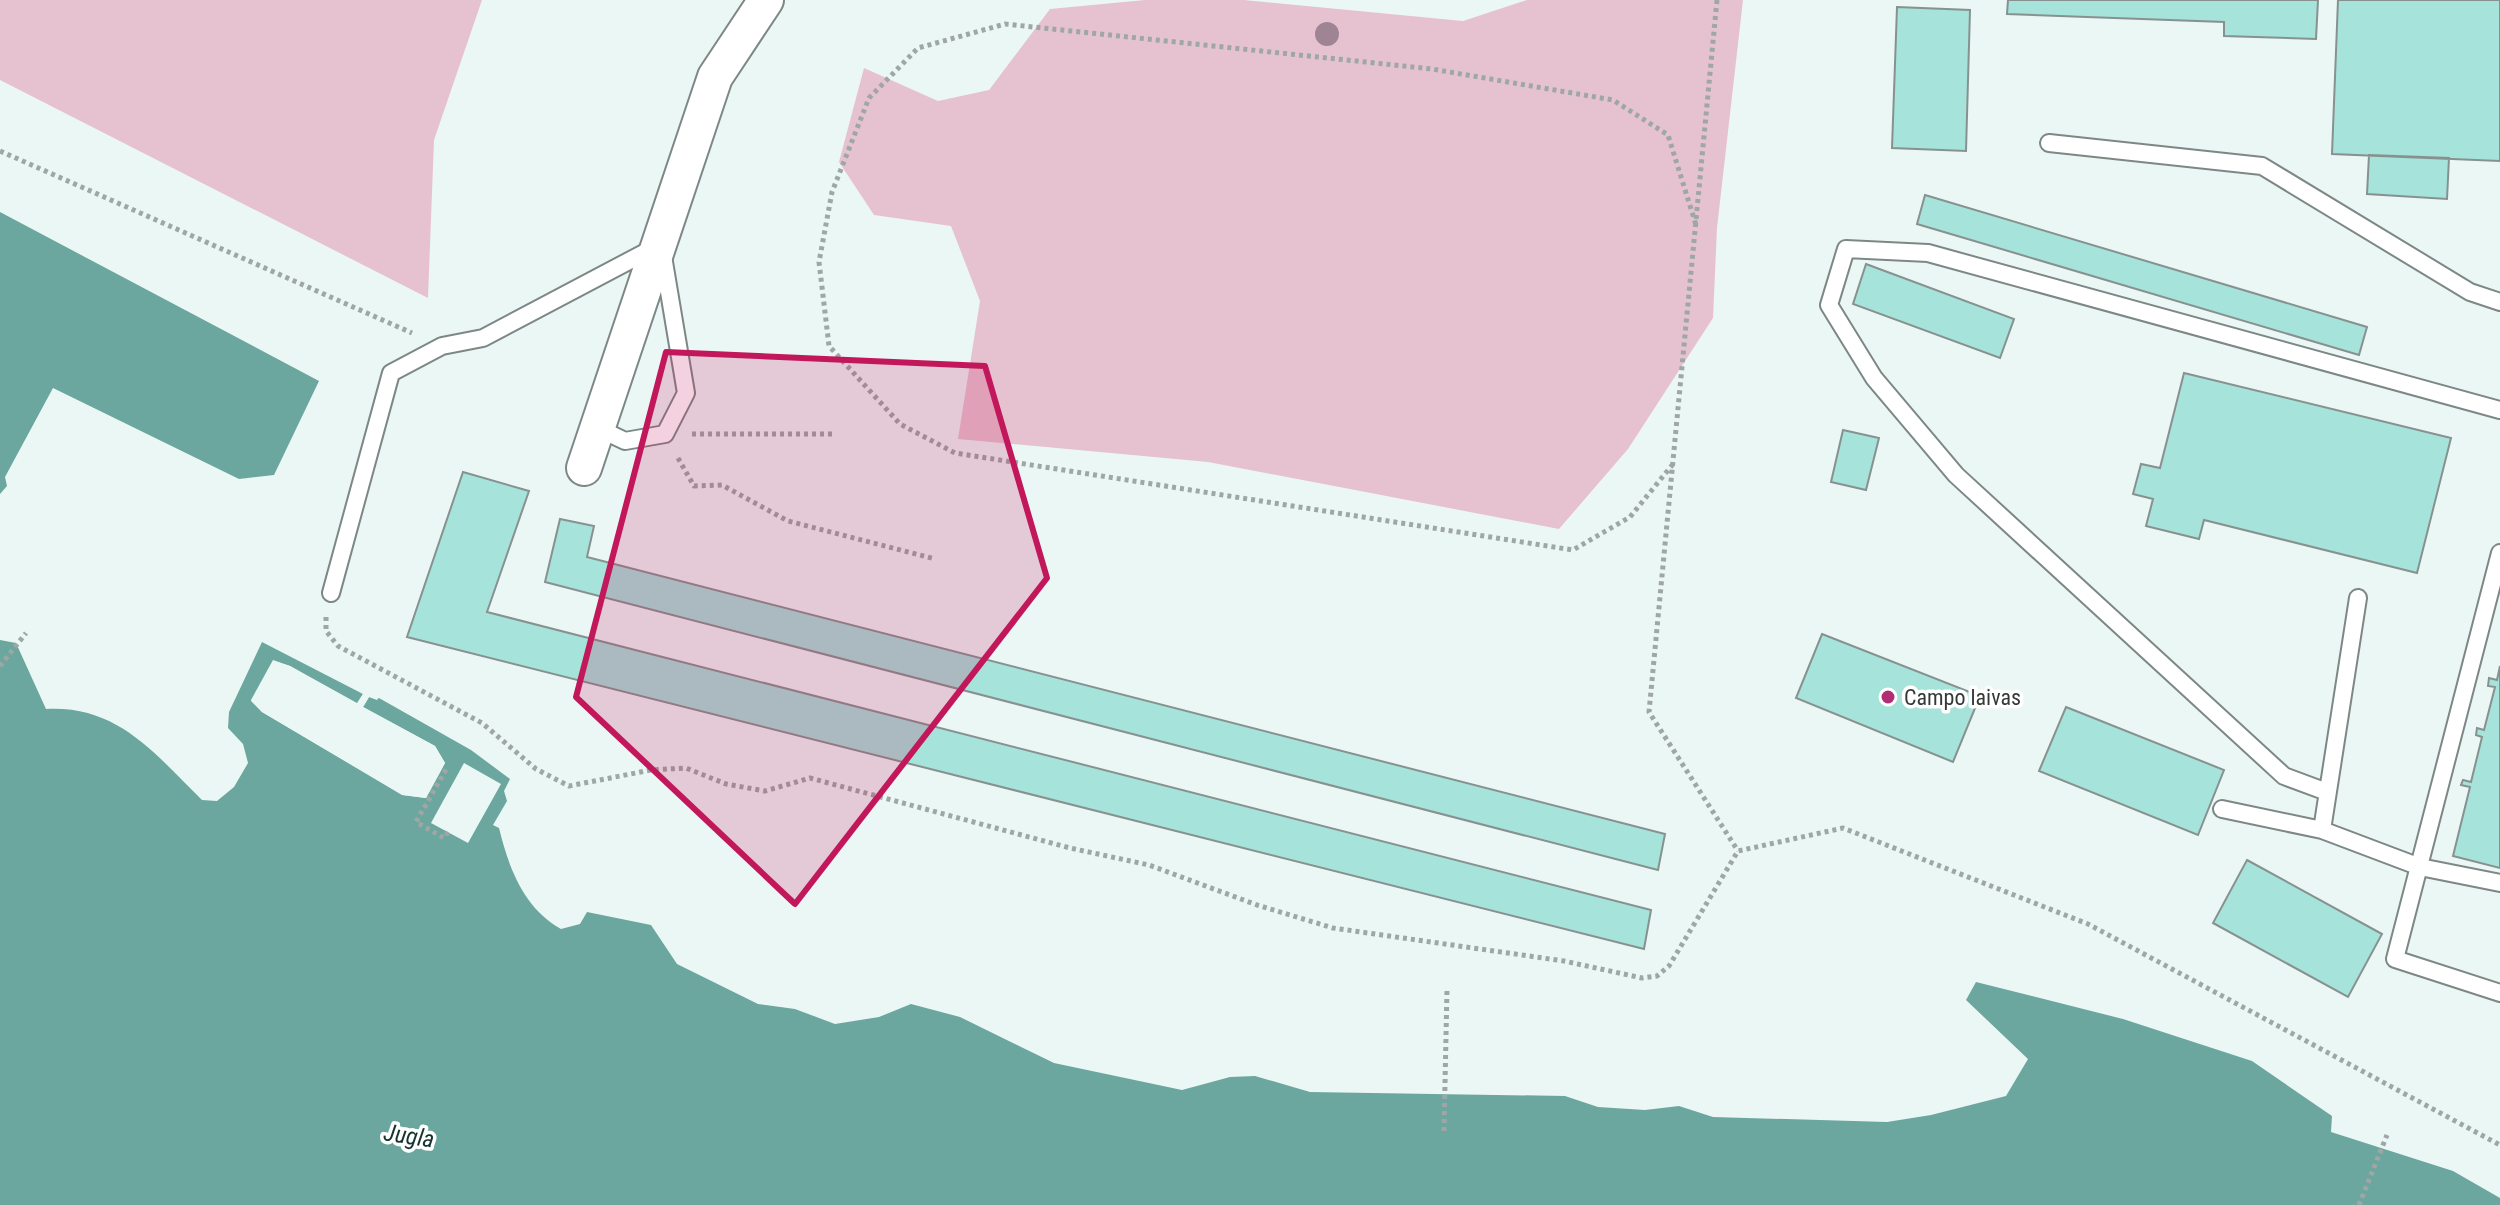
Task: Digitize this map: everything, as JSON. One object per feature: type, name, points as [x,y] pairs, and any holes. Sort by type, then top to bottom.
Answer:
[{"type":"street","points":[[584,468],[600,429],[715,77],[766,0]]},
{"type":"lane","points":[[2049,143],[2262,166],[2470,292],[2500,302]]},
{"type":"lane","points":[[331,593],[391,373],[442,346],[483,338],[661,244],[686,393],[665,434],[625,441],[600,429]]},
{"type":"lane","points":[[2327,792],[2284,776],[1956,475],[1874,378],[1829,305],[1846,249],[1928,253],[2500,410]]},
{"type":"lane","points":[[2500,553],[2395,959],[2500,993]]},
{"type":"lane","points":[[2322,830],[2358,598]]},
{"type":"lane","points":[[2222,809],[2322,830],[2420,867],[2500,883]]},
{"type":"path","points":[[1717,0],[1649,712],[1738,851]]},
{"type":"path","points":[[1673,464],[1630,517],[1573,550],[955,453],[900,424],[829,346],[819,262],[832,192],[869,98],[918,48],[1005,24],[1432,69],[1613,100],[1668,135],[1696,225]]},
{"type":"path","points":[[0,151],[442,346]]},
{"type":"path","points":[[835,434],[665,434],[694,486],[722,485],[788,521],[935,559]]},
{"type":"path","points":[[331,593],[326,631],[338,646],[482,723],[536,769],[569,786],[651,770],[686,768],[726,784],[765,791],[810,778],[1070,848],[1149,865],[1257,905],[1333,928],[1564,961],[1642,978],[1657,976],[1669,966],[1738,851],[1843,828],[2088,924],[2500,1145]]},
{"type":"path","points":[[0,666],[26,633]]},
{"type":"path","points":[[448,766],[416,822],[444,838],[448,832]]},
{"type":"path","points":[[1444,1131],[1447,989]]},
{"type":"path","points":[[2359,1205],[2387,1135]]},
{"type":"highlighted area","points":[[666,352],[985,366],[1047,578],[795,904],[576,697]]},
{"type":"shaded area","points":[[0,0],[482,0],[434,140],[428,298],[0,80]]},
{"type":"shaded area","points":[[1145,0],[1244,0],[1463,21],[1527,0],[1743,0],[1717,228],[1713,318],[1628,449],[1559,529],[1208,462],[958,439],[980,301],[951,226],[874,215],[839,162],[864,68],[938,101],[989,90],[1050,9]]},
{"type":"water","points":[[0,212],[319,381],[274,475],[239,479],[53,388],[5,477],[7,486],[0,494]]},
{"type":"water","name":"Jugla","points":[[0,640],[16,643],[46,709],[94,715],[115,724],[151,750],[202,800],[217,801],[234,787],[248,763],[243,744],[228,728],[229,712],[262,642],[363,694],[357,704],[290,666],[274,661],[251,701],[262,712],[402,795],[426,798],[445,763],[435,746],[363,707],[369,697],[379,698],[471,750],[510,779],[504,791],[507,801],[493,825],[499,828],[513,872],[528,899],[561,929],[580,924],[587,912],[651,925],[677,964],[758,1004],[795,1009],[835,1024],[879,1017],[911,1004],[960,1017],[1054,1063],[1182,1090],[1230,1077],[1255,1076],[1310,1092],[1565,1096],[1598,1107],[1645,1110],[1679,1106],[1713,1117],[1887,1122],[1931,1115],[2006,1096],[2028,1059],[1966,1000],[1976,982],[2123,1019],[2252,1061],[2332,1116],[2331,1132],[2453,1171],[2500,1198],[2500,1205],[0,1205]]},
{"type":"pier","points":[[273,660],[290,666],[357,703],[363,694],[361,688],[381,695],[377,700],[369,697],[363,707],[435,746],[445,763],[426,798],[403,795],[262,712],[251,700]],"holes":[[[275,665],[432,749],[441,763],[424,794],[404,791],[264,709],[256,700]]]},
{"type":"pier","points":[[464,763],[501,784],[468,843],[431,823]]},
{"type":"building","points":[[2008,0],[2318,0],[2316,39],[2224,36],[2224,22],[2007,14]]},
{"type":"building","points":[[2338,0],[2500,0],[2500,161],[2332,154]]},
{"type":"building","points":[[1897,7],[1970,10],[1966,151],[1892,148]]},
{"type":"building","points":[[2369,155],[2449,158],[2447,199],[2367,194]]},
{"type":"building","points":[[1925,195],[2367,327],[2359,355],[1917,224]]},
{"type":"building","points":[[1866,264],[2014,319],[2000,358],[1853,304]]},
{"type":"building","points":[[2184,373],[2451,438],[2417,573],[2204,520],[2199,539],[2146,526],[2153,499],[2133,494],[2141,464],[2160,468]]},
{"type":"building","points":[[1843,430],[1879,438],[1866,490],[1831,482]]},
{"type":"building","points":[[463,472],[529,491],[487,612],[1651,910],[1644,949],[407,637]]},
{"type":"building","points":[[560,519],[594,526],[587,557],[1665,834],[1658,870],[545,582]]},
{"type":"building","name":"Campo laivas","points":[[1822,634],[1980,696],[1953,762],[1796,698]]},
{"type":"building","points":[[2500,666],[2500,868],[2453,856],[2470,787],[2461,785],[2463,780],[2471,782],[2482,737],[2476,735],[2477,728],[2484,730],[2495,687],[2488,686],[2489,678],[2497,680]]},
{"type":"building","points":[[2066,707],[2224,770],[2198,835],[2039,771]]},
{"type":"building","points":[[2247,860],[2382,934],[2348,997],[2213,923]]},
{"type":"place","name":"Campo laivas","points":[[1888,697]]}]
